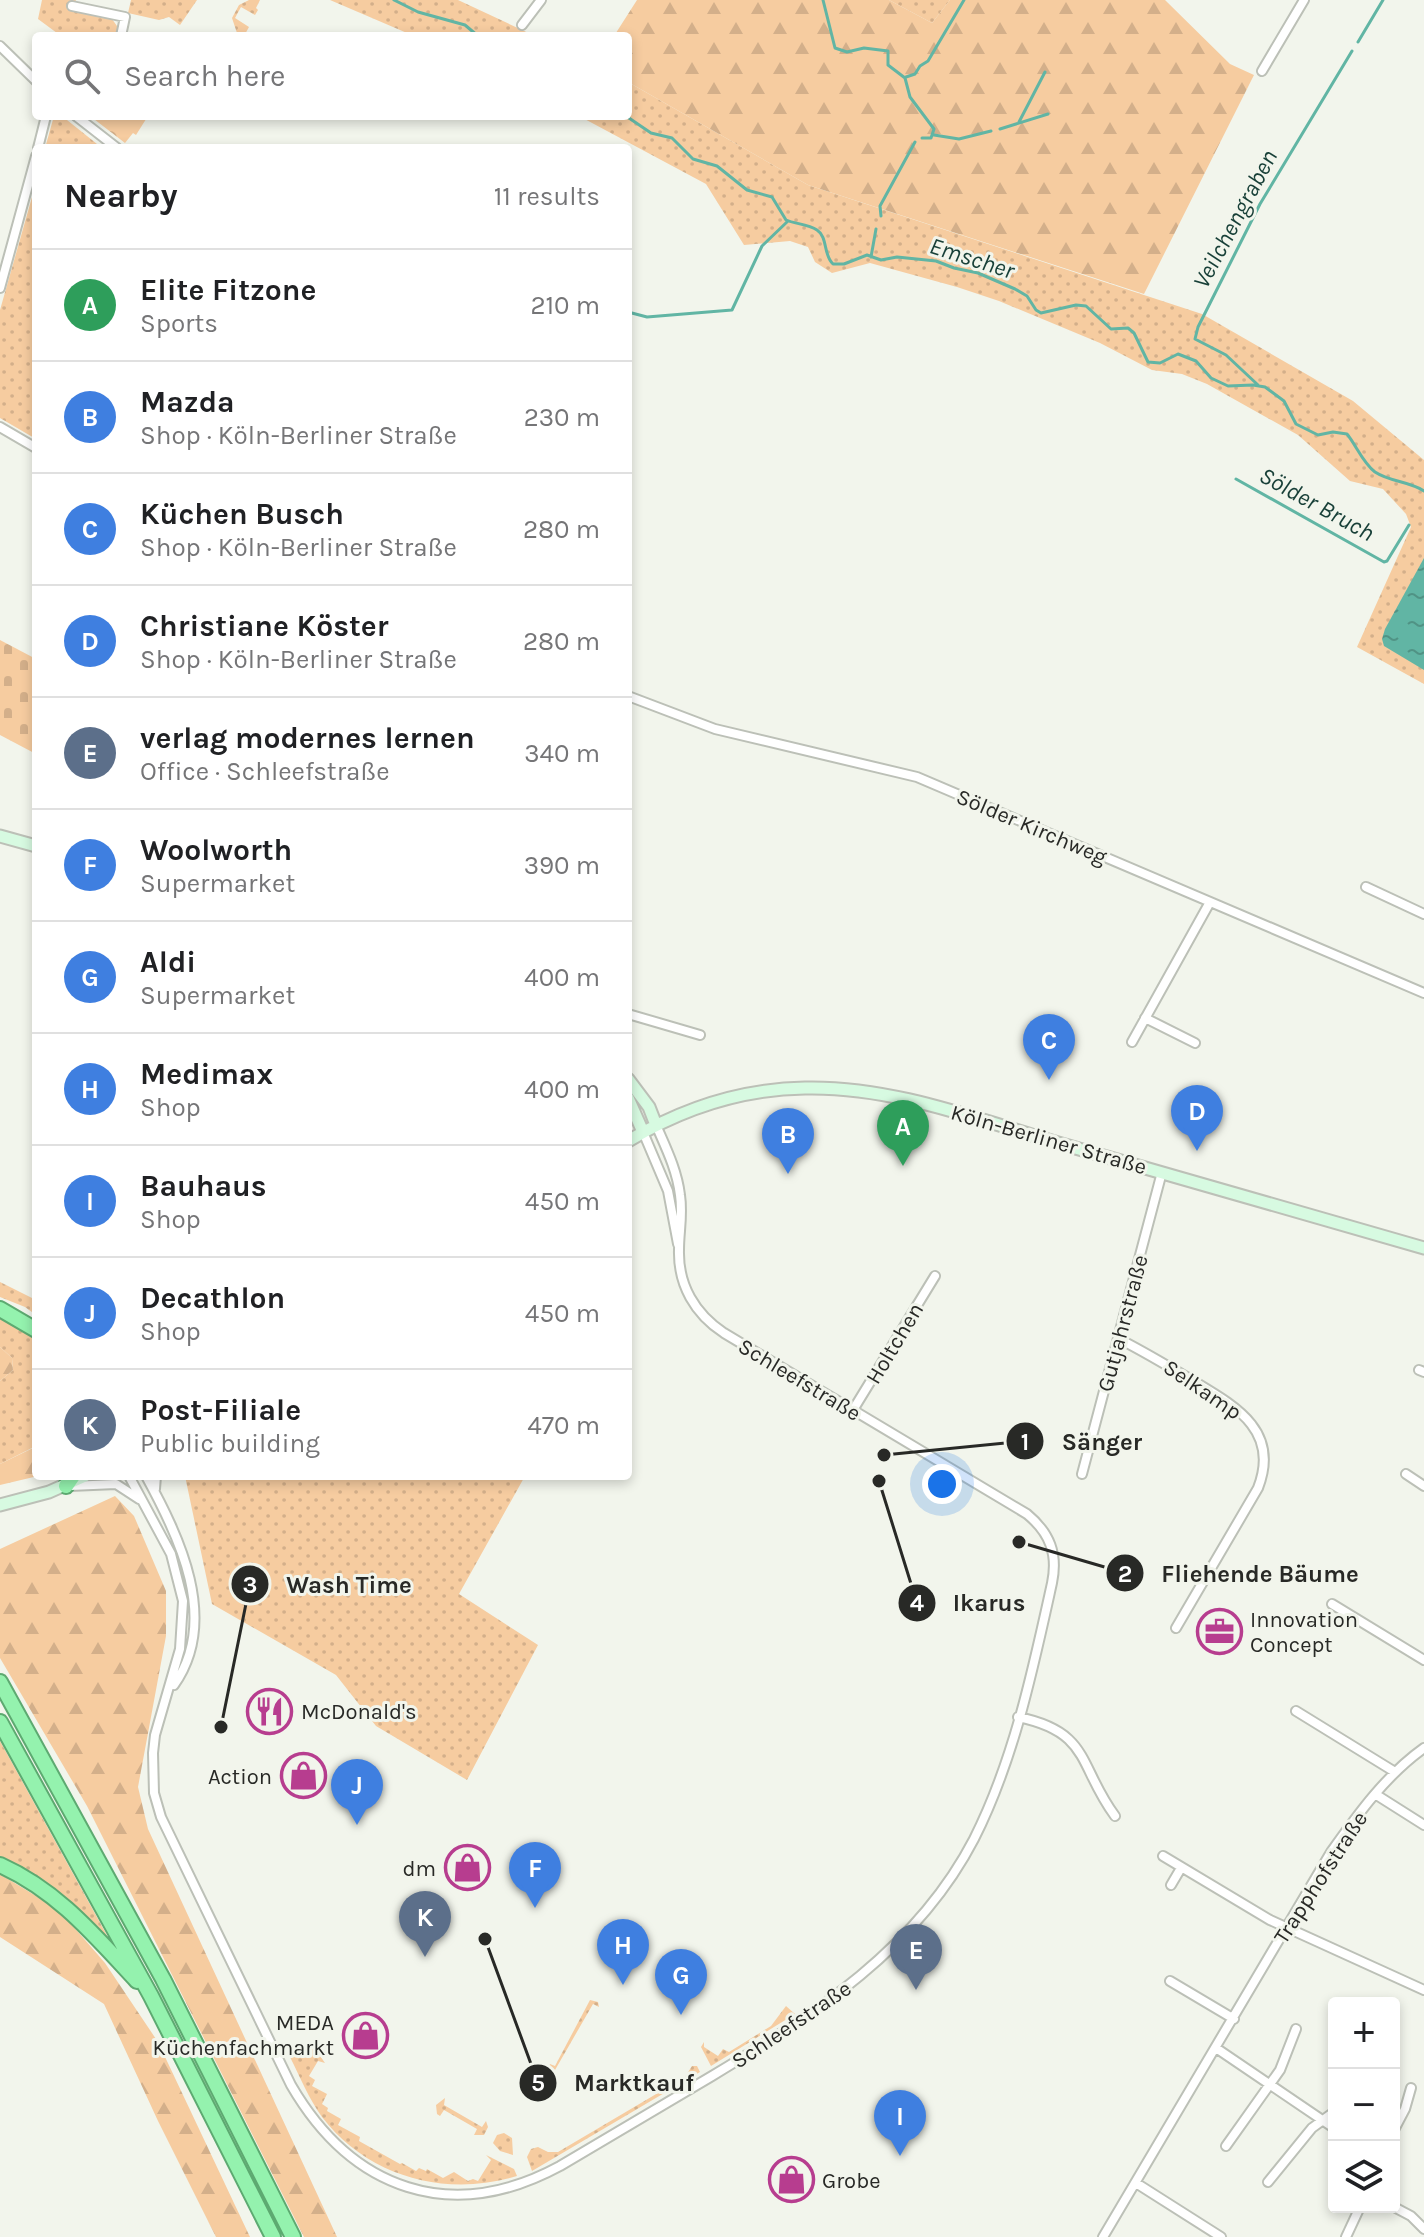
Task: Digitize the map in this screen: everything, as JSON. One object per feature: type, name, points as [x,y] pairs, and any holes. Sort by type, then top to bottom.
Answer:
[{"type":"highway","points":[[0,1301],[32,1316]]},
{"type":"highway","points":[[0,1309],[32,1328]]},
{"type":"highway","points":[[0,1682],[163,1979],[293,2237]]},
{"type":"highway","points":[[0,1722],[151,1996],[273,2237]]},
{"type":"highway","points":[[0,1865],[19,1873],[56,1898],[86,1925],[151,1996]]},
{"type":"main road","points":[[0,836],[32,845]]},
{"type":"main road","points":[[632,1084],[649,1107],[656,1125]]},
{"type":"main road","name":"Köln-Berliner Straße","points":[[632,1139],[691,1109],[734,1095],[803,1088],[874,1093],[930,1105],[1424,1248]]},
{"type":"main road","points":[[632,1107],[643,1132]]},
{"type":"main road","points":[[0,1505],[70,1481]]},
{"type":"street","points":[[522,25],[541,0]]},
{"type":"street","points":[[1262,71],[1304,0]]},
{"type":"street","points":[[72,6],[125,17],[122,32]]},
{"type":"street","points":[[0,46],[32,77]]},
{"type":"street","points":[[39,144],[45,120]]},
{"type":"street","points":[[83,120],[112,144]]},
{"type":"street","points":[[0,288],[32,171]]},
{"type":"street","points":[[0,427],[32,446]]},
{"type":"street","name":"Sölder Kirchweg","points":[[632,698],[715,729],[917,777],[1424,993]]},
{"type":"street","points":[[1366,887],[1424,914]]},
{"type":"street","points":[[1132,1042],[1210,902]]},
{"type":"street","points":[[632,1015],[700,1035]]},
{"type":"street","points":[[1145,1018],[1195,1043]]},
{"type":"street","name":"Schleefstraße","points":[[131,1480],[171,1554],[183,1601],[182,1640],[153,1753],[154,1793],[161,1817],[291,2085],[313,2120],[351,2159],[393,2182],[427,2191],[459,2194],[494,2191],[538,2178],[833,2000],[872,1967],[925,1913],[960,1863],[994,1795],[1018,1717],[1054,1572],[1050,1540],[1027,1514],[713,1326],[697,1308],[685,1287],[679,1263],[682,1217],[679,1185],[656,1125]]},
{"type":"street","name":"Schleefstraße","points":[[643,1132],[668,1191],[679,1245]]},
{"type":"street","name":"Gutjahrstraße","points":[[1082,1474],[1162,1172]]},
{"type":"street","name":"Holtchen","points":[[853,1410],[935,1276]]},
{"type":"street","name":"Selkamp","points":[[1119,1339],[1238,1409],[1256,1431],[1264,1448],[1265,1464],[1258,1488],[1176,1628]]},
{"type":"street","points":[[1406,1474],[1424,1486]]},
{"type":"street","name":"Schleefstraße","points":[[149,1480],[182,1549],[193,1600],[193,1631],[188,1655],[183,1672],[171,1689]]},
{"type":"street","name":"Schleefstraße","points":[[155,1489],[156,1480]]},
{"type":"street","points":[[70,1481],[116,1484],[133,1493],[148,1508]]},
{"type":"street","points":[[1332,1604],[1424,1660]]},
{"type":"street","points":[[1296,1711],[1395,1772]]},
{"type":"street","points":[[1018,1717],[1047,1724],[1078,1746],[1115,1816]]},
{"type":"street","name":"Trapphofstraße","points":[[1103,2237],[1331,1852],[1375,1794],[1424,1748]]},
{"type":"street","points":[[1375,1794],[1424,1825]]},
{"type":"street","points":[[1163,1856],[1270,1920],[1424,1990]]},
{"type":"street","points":[[1171,1885],[1181,1868]]},
{"type":"street","points":[[1170,1981],[1234,2019]]},
{"type":"street","points":[[1226,2146],[1280,2070],[1296,2029]]},
{"type":"street","points":[[1216,2048],[1328,2124]]},
{"type":"street","points":[[1400,2119],[1411,2088]]},
{"type":"street","points":[[1268,2182],[1312,2128],[1328,2116]]},
{"type":"street","points":[[1136,2183],[1221,2237]]},
{"type":"street","points":[[1400,2210],[1423,2226]]},
{"type":"street","points":[[1346,2237],[1357,2213]]},
{"type":"green space","points":[[42,0],[76,0],[70,1],[69,9],[112,19],[117,32],[56,32],[38,19]]},
{"type":"green space","points":[[131,0],[197,0],[180,25],[169,17],[159,20],[128,13]]},
{"type":"green space","points":[[249,0],[260,0],[255,15],[241,7],[235,18],[249,27],[246,32],[237,32],[232,18],[239,5]]},
{"type":"green space","points":[[330,0],[458,0],[526,32],[405,32]]},
{"type":"green space","points":[[637,0],[889,0],[932,23],[950,0],[1165,0],[1230,64],[1254,75],[1144,294],[808,185],[632,84],[632,32],[617,32]]},
{"type":"green space","points":[[889,0],[950,0],[932,23]]},
{"type":"green space","points":[[632,84],[808,185],[1202,314],[1353,401],[1424,460],[1424,684],[1357,647],[1411,527],[1406,514],[1383,489],[1350,481],[1298,435],[1207,384],[1182,374],[1152,370],[1100,343],[999,301],[870,263],[832,273],[815,262],[808,247],[790,241],[744,245],[706,184],[586,120],[632,120]]},
{"type":"green space","points":[[53,120],[67,120],[97,144],[46,144]]},
{"type":"green space","points":[[95,120],[145,120],[136,135],[133,133],[125,143]]},
{"type":"green space","points":[[32,197],[32,437],[0,418],[0,310]]},
{"type":"green space","points":[[0,640],[32,657],[32,752],[0,735]]},
{"type":"green space","points":[[0,1282],[32,1298],[32,1312],[25,1307],[0,1297]]},
{"type":"green space","points":[[0,1314],[24,1326],[32,1335],[32,1448],[0,1464],[0,1381],[13,1370],[12,1358],[0,1347]]},
{"type":"green space","points":[[0,1347],[12,1358],[13,1370],[0,1381]]},
{"type":"green space","points":[[32,1448],[32,1477],[0,1485],[0,1464]]},
{"type":"green space","points":[[186,1480],[523,1480],[459,1594],[538,1645],[467,1780],[376,1726],[336,1675],[212,1604]]},
{"type":"green space","points":[[115,1496],[134,1516],[166,1591],[166,1636],[138,1787],[148,1829],[337,2237],[304,2237],[87,1806],[0,1658],[0,1549]]},
{"type":"green space","points":[[0,1741],[109,1939],[58,1894],[0,1859]]},
{"type":"green space","points":[[0,1874],[59,1910],[105,1963],[158,2042],[250,2237],[216,2237],[104,2004],[0,1937]]},
{"type":"green space","points":[[590,2000],[598,2002],[599,2007],[593,2004],[555,2070],[549,2067],[550,2064],[555,2066]]},
{"type":"green space","points":[[786,2006],[795,2014],[711,2066],[701,2047],[704,2042],[704,2047],[718,2056],[723,2049],[729,2052],[771,2026]]},
{"type":"green space","points":[[307,2047],[316,2050],[325,2063],[318,2061],[309,2076],[315,2080],[312,2086],[327,2094],[322,2104],[341,2119],[338,2125],[360,2137],[359,2141],[400,2164],[416,2171],[419,2168],[427,2169],[443,2178],[454,2172],[468,2181],[478,2181],[491,2160],[486,2155],[514,2169],[517,2176],[490,2182],[436,2183],[385,2168],[362,2155],[322,2117],[305,2088],[290,2057]]},
{"type":"green space","points":[[692,2066],[697,2066],[700,2072],[532,2171],[527,2157],[531,2149],[538,2147],[548,2152],[558,2152],[685,2077]]},
{"type":"green space","points":[[445,2098],[444,2105],[482,2127],[486,2121],[488,2127],[484,2135],[474,2135],[477,2129],[444,2110],[440,2116],[437,2114],[436,2105]]},
{"type":"green space","points":[[504,2133],[512,2138],[513,2155],[500,2151],[493,2143],[497,2135]]},
{"type":"water","points":[[1424,558],[1424,670],[1384,646],[1382,639]]},
{"type":"waterway","name":"Emscher","points":[[394,0],[418,12],[465,25],[473,32]]},
{"type":"waterway","points":[[823,0],[835,48],[847,52],[864,48],[888,51],[888,65],[905,78]]},
{"type":"waterway","points":[[906,77],[915,74],[928,61],[964,0]]},
{"type":"waterway","name":"Veilchengraben","points":[[1358,42],[1383,0]]},
{"type":"waterway","name":"Veilchengraben","points":[[1258,385],[1226,355],[1195,339],[1198,327],[1260,204],[1352,51]]},
{"type":"waterway","points":[[1019,122],[1045,72]]},
{"type":"waterway","points":[[905,78],[910,97],[934,129],[931,138],[922,138]]},
{"type":"waterway","points":[[1000,129],[1048,114]]},
{"type":"waterway","name":"Emscher","points":[[632,120],[651,133],[672,138],[693,159],[717,166],[747,190],[772,197],[786,220],[810,226],[820,233],[833,264],[844,264],[867,255],[881,260],[897,257],[936,261],[978,273],[1015,289],[1027,296],[1041,313],[1076,305],[1086,306],[1111,329],[1128,328],[1134,333],[1148,362],[1160,363],[1178,354],[1196,361],[1211,378],[1228,386],[1265,387],[1284,401],[1296,424],[1318,435],[1333,432],[1347,434],[1375,472],[1424,491]]},
{"type":"waterway","points":[[934,135],[959,139],[991,131]]},
{"type":"waterway","points":[[881,216],[880,206],[915,142]]},
{"type":"waterway","points":[[632,313],[647,317],[732,310],[762,246],[788,221]]},
{"type":"waterway","points":[[871,257],[876,229]]},
{"type":"waterway","name":"Sölder Bruch","points":[[1236,479],[1384,562],[1409,525]]},
{"type":"place","name":"Küchen Busch","points":[[1049,1080]]},
{"type":"place","name":"Christiane Köster","points":[[1197,1151]]},
{"type":"place","name":"Elite Fitzone","points":[[903,1166]]},
{"type":"place","name":"Mazda","points":[[788,1174]]},
{"type":"place","name":"Sänger","points":[[884,1455]]},
{"type":"place","name":"Ikarus","points":[[879,1481]]},
{"type":"place","name":"Fliehende Bäume","points":[[1019,1542]]},
{"type":"place","name":"Innovation Concept","points":[[1219,1632]]},
{"type":"place","name":"McDonald's","points":[[270,1711]]},
{"type":"place","name":"Wash Time","points":[[221,1727]]},
{"type":"place","name":"Action","points":[[303,1776]]},
{"type":"place","name":"Decathlon","points":[[357,1825]]},
{"type":"place","name":"dm","points":[[467,1868]]},
{"type":"place","name":"Woolworth","points":[[535,1908]]},
{"type":"place","name":"Marktkauf","points":[[485,1939]]},
{"type":"place","name":"Post-Filiale","points":[[425,1957]]},
{"type":"place","name":"Medimax","points":[[623,1985]]},
{"type":"place","name":"verlag modernes lernen","points":[[916,1990]]},
{"type":"place","name":"Aldi","points":[[681,2015]]},
{"type":"place","name":"MEDA Küchenfachmarkt","points":[[365,2035]]},
{"type":"place","name":"Bauhaus","points":[[900,2156]]},
{"type":"place","name":"Grobe","points":[[791,2180]]}]
